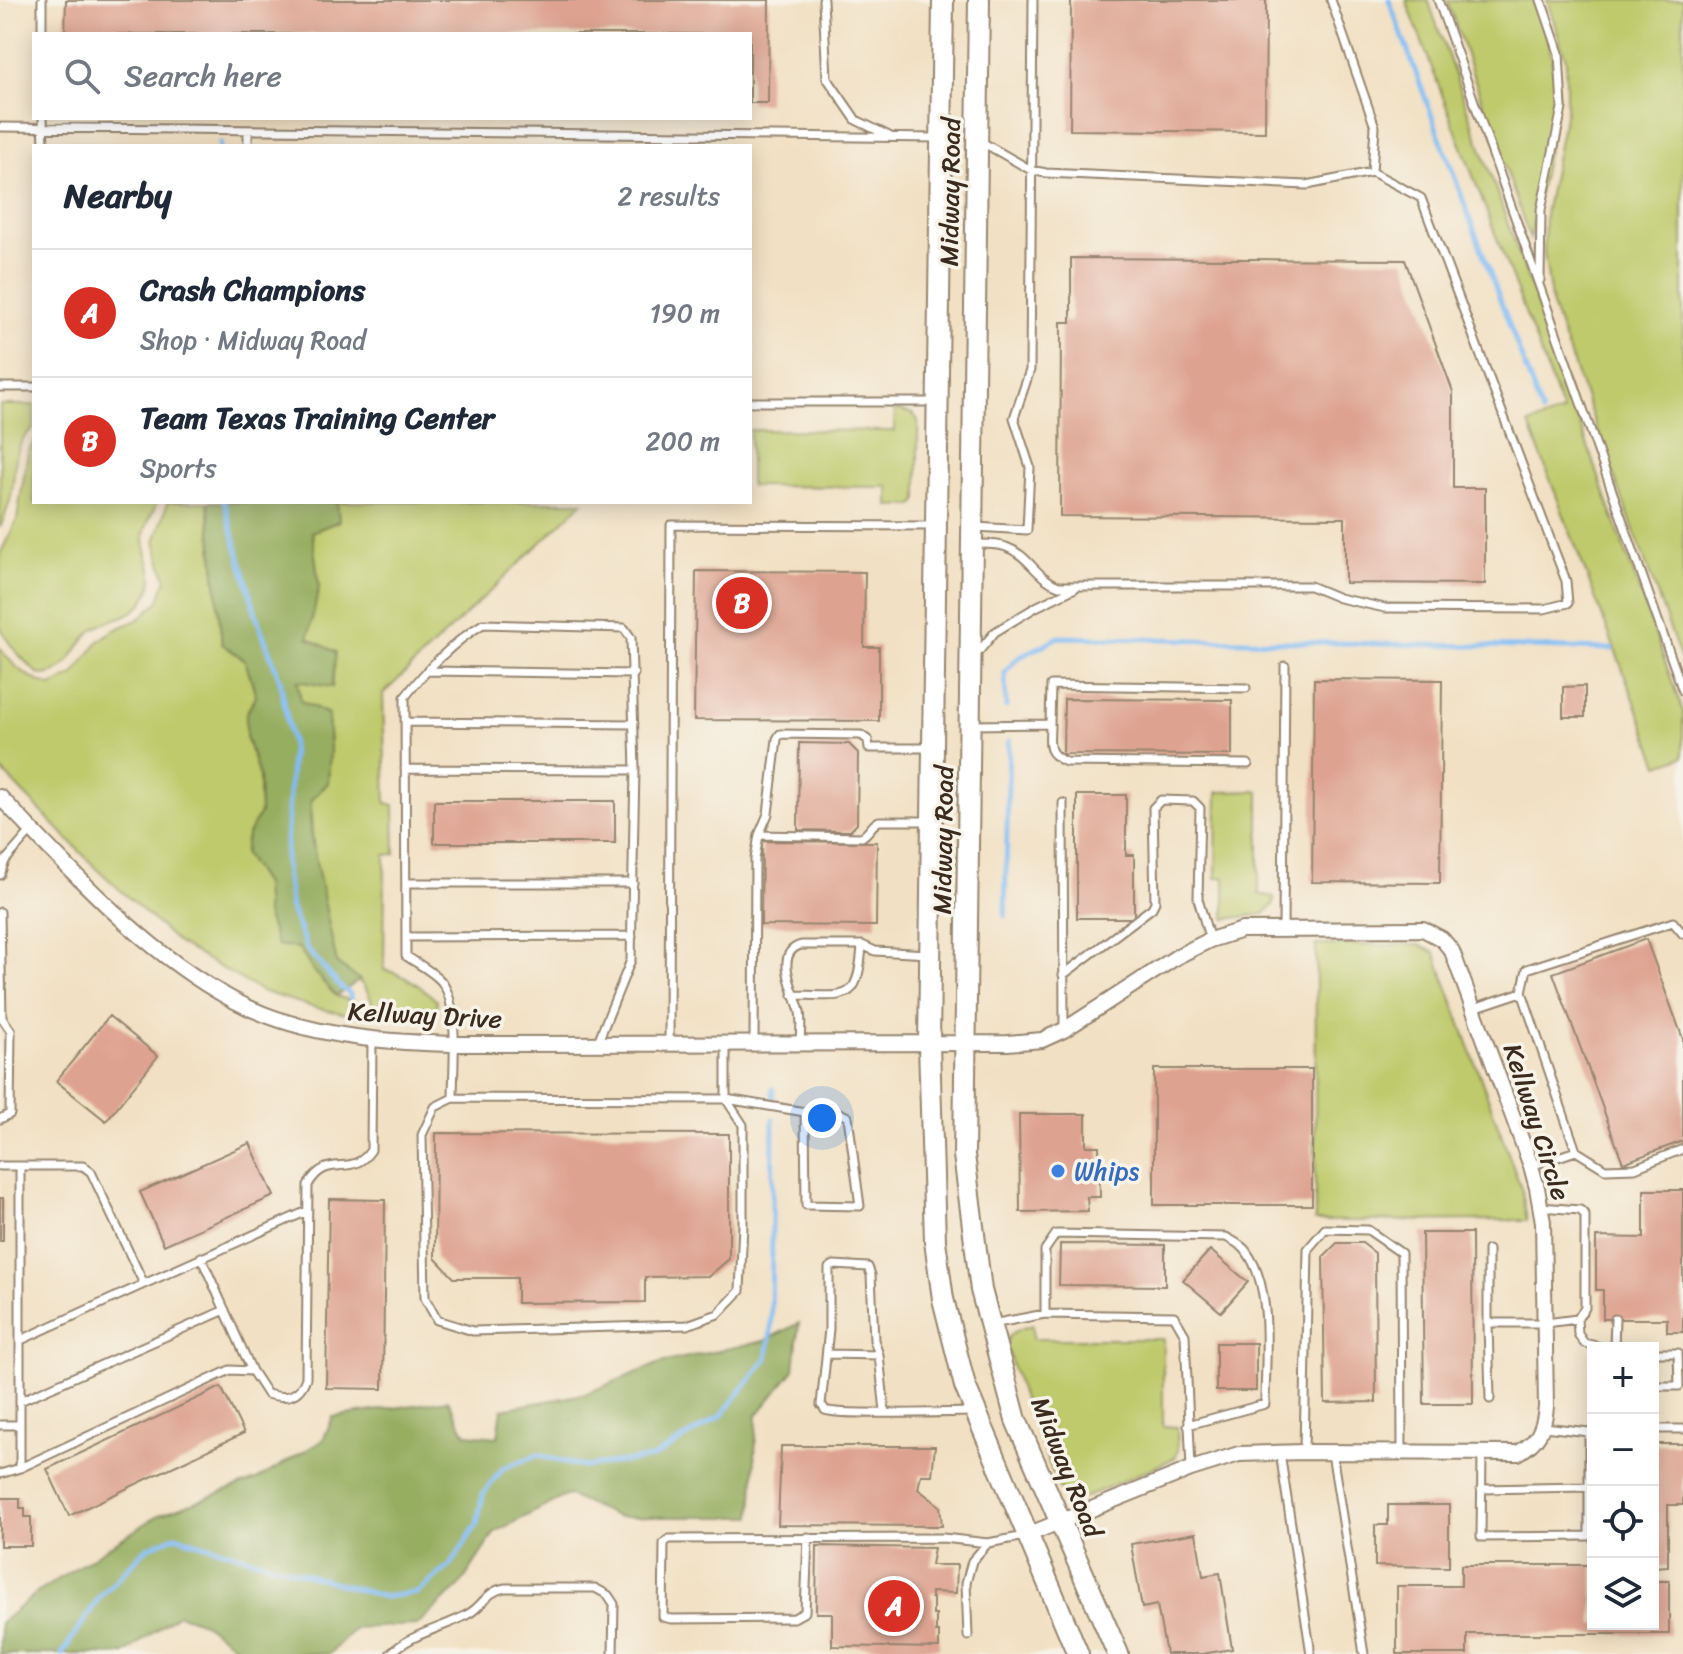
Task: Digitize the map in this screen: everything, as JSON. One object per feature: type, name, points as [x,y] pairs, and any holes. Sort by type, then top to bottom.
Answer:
[{"type":"main road","name":"Midway Road","points":[[943,0],[929,1044],[935,1241],[943,1299],[965,1386],[1078,1654]]},
{"type":"main road","name":"Midway Road","points":[[979,0],[964,1155],[981,1290],[1016,1420],[1118,1654]]},
{"type":"main road","points":[[942,138],[977,139]]},
{"type":"main road","points":[[936,526],[972,536]]},
{"type":"street","name":"Kellway Drive","points":[[0,797],[137,934],[190,973],[235,1001],[317,1030],[372,1040],[452,1044],[929,1044]]},
{"type":"street","name":"Kellway Circle","points":[[929,1044],[1042,1040],[1064,1030],[1178,956],[1210,940],[1242,930],[1423,929],[1442,939],[1452,951],[1474,1008],[1531,1166],[1540,1207],[1546,1323],[1544,1427]]},
{"type":"street","points":[[1027,1535],[1191,1469],[1239,1454],[1518,1453],[1532,1445],[1544,1427]]},
{"type":"lane","points":[[42,0],[42,32]]},
{"type":"lane","points":[[823,0],[827,78],[856,120],[893,138]]},
{"type":"lane","points":[[972,536],[1027,530],[1030,467],[1014,418],[1030,370],[1033,0]]},
{"type":"lane","points":[[1331,0],[1375,127],[1372,172]]},
{"type":"lane","points":[[1438,0],[1683,691]]},
{"type":"lane","points":[[1541,0],[1559,53],[1562,108],[1541,210],[1541,289]]},
{"type":"lane","points":[[43,120],[44,144]]},
{"type":"lane","points":[[0,127],[942,138]]},
{"type":"lane","points":[[248,130],[248,144]]},
{"type":"lane","points":[[972,536],[1003,545],[1028,562],[1046,581],[1059,586],[1310,586],[1339,598],[1385,608],[1544,609],[1568,603],[1566,581],[1421,198],[1372,172],[1307,185],[1046,173],[1031,170],[977,139]]},
{"type":"lane","points":[[0,387],[32,387]]},
{"type":"lane","points":[[752,402],[938,402]]},
{"type":"lane","points":[[669,1044],[671,525],[936,526]]},
{"type":"lane","points":[[971,661],[995,632],[1077,587]]},
{"type":"lane","points":[[453,1098],[454,1011],[444,985],[435,975],[406,956],[405,697],[428,671],[483,624],[624,628],[631,638],[635,770],[631,960],[597,1044]]},
{"type":"lane","points":[[1283,928],[1285,666]]},
{"type":"lane","points":[[428,671],[634,674]]},
{"type":"lane","points":[[1246,688],[1051,685],[1050,750],[1054,757],[1066,762],[1248,764]]},
{"type":"lane","points":[[405,722],[634,724]]},
{"type":"lane","points":[[970,725],[1050,724]]},
{"type":"lane","points":[[754,1044],[755,859],[759,835],[768,814],[775,742],[780,734],[861,735],[868,740],[868,747],[933,748]]},
{"type":"lane","points":[[405,769],[635,770]]},
{"type":"lane","points":[[1063,975],[1152,908],[1155,902],[1153,808],[1161,800],[1193,801],[1200,808],[1198,899],[1210,940]]},
{"type":"lane","points":[[1063,803],[1064,1030]]},
{"type":"lane","points":[[759,835],[862,837],[879,821],[932,821]]},
{"type":"lane","points":[[0,875],[5,861],[32,830]]},
{"type":"lane","points":[[406,883],[633,883]]},
{"type":"lane","points":[[0,912],[2,1018],[11,1031],[10,1114],[0,1119]]},
{"type":"lane","points":[[1683,934],[1673,922],[1527,969],[1522,992],[1576,1151],[1605,1169],[1635,1168],[1683,1149]]},
{"type":"lane","points":[[406,937],[632,936]]},
{"type":"lane","points":[[793,995],[840,995],[850,991],[860,973],[862,945]]},
{"type":"lane","points":[[800,1044],[800,1012],[788,979],[788,953],[793,947],[862,945],[875,951],[931,954]]},
{"type":"lane","points":[[1474,1008],[1522,992]]},
{"type":"lane","points":[[201,1257],[260,1386],[267,1394],[280,1398],[295,1395],[302,1389],[306,1378],[308,1185],[316,1171],[329,1165],[350,1165],[364,1160],[371,1150],[372,1040]]},
{"type":"lane","points":[[726,1044],[726,1099],[743,1125],[743,1224],[740,1291],[718,1314],[687,1325],[473,1331],[437,1320],[425,1298],[422,1135],[435,1107],[453,1098],[726,1099],[805,1112],[835,1111],[848,1117],[860,1206],[806,1205],[805,1112]]},
{"type":"lane","points":[[1531,1166],[1576,1151]]},
{"type":"lane","points":[[0,1166],[83,1166],[91,1172],[144,1284]]},
{"type":"lane","points":[[20,1166],[20,1468]]},
{"type":"lane","points":[[1540,1207],[1580,1210],[1585,1215],[1585,1308],[1577,1319],[1578,1334],[1587,1344]]},
{"type":"lane","points":[[21,1340],[307,1211]]},
{"type":"lane","points":[[1304,1452],[1308,1249],[1325,1229],[1368,1230],[1401,1253],[1402,1453]]},
{"type":"lane","points":[[1045,1314],[1045,1250],[1056,1234],[1226,1237],[1245,1249],[1255,1267],[1265,1300],[1265,1404],[1188,1425]]},
{"type":"lane","points":[[1488,1250],[1490,1399]]},
{"type":"lane","points":[[885,1412],[879,1355],[874,1340],[871,1275],[868,1267],[834,1265],[829,1268],[827,1354],[821,1405],[826,1410],[885,1412],[976,1412]]},
{"type":"lane","points":[[20,1401],[225,1310]]},
{"type":"lane","points":[[990,1325],[1045,1314],[1174,1316],[1185,1335],[1191,1469]]},
{"type":"lane","points":[[1488,1323],[1546,1323],[1577,1319]]},
{"type":"lane","points":[[1614,1342],[1615,1319]]},
{"type":"lane","points":[[1659,1353],[1678,1353],[1679,1386],[1659,1386]]},
{"type":"lane","points":[[827,1354],[879,1355]]},
{"type":"lane","points":[[0,1474],[20,1468],[230,1370],[252,1371]]},
{"type":"lane","points":[[0,1425],[20,1425]]},
{"type":"lane","points":[[1544,1427],[1587,1431]]},
{"type":"lane","points":[[1659,1429],[1683,1429]]},
{"type":"lane","points":[[1280,1453],[1311,1654]]},
{"type":"lane","points":[[1332,1453],[1364,1654]]},
{"type":"lane","points":[[1482,1453],[1481,1537],[1587,1536]]},
{"type":"lane","points":[[1481,1489],[1587,1487]]},
{"type":"lane","points":[[808,1537],[805,1612],[794,1618],[663,1617],[664,1543],[669,1539],[808,1537],[943,1538],[988,1543],[1027,1535]]},
{"type":"lane","points":[[968,1636],[966,1583],[972,1561],[988,1543]]},
{"type":"lane","points":[[390,1654],[416,1635],[476,1609],[494,1589],[595,1588],[608,1595],[614,1604],[613,1654]]},
{"type":"green space","points":[[1406,0],[1428,0],[1683,712],[1683,757],[1659,765],[1529,424],[1563,412]]},
{"type":"green space","points":[[1447,0],[1533,0],[1549,41],[1558,97],[1530,239]]},
{"type":"green space","points":[[1547,0],[1683,0],[1683,665],[1552,306],[1544,253],[1545,214],[1566,110],[1566,60]]},
{"type":"green space","points":[[0,405],[32,405],[32,430],[18,450],[10,500],[0,528]]},
{"type":"green space","points":[[895,409],[913,414],[918,420],[918,500],[914,505],[889,506],[889,487],[752,486],[752,430],[894,431]]},
{"type":"green space","points":[[32,445],[32,504],[156,504],[144,533],[152,578],[144,600],[132,612],[94,629],[66,665],[51,674],[40,675],[12,646],[0,625],[0,554],[17,520],[28,452]]},
{"type":"green space","points":[[167,504],[208,504],[222,643],[245,660],[256,696],[246,714],[246,736],[259,776],[260,814],[247,836],[244,854],[264,884],[266,914],[299,948],[313,971],[336,996],[362,1004],[362,1017],[316,1008],[261,991],[178,943],[93,865],[0,769],[0,648],[22,671],[51,686],[74,675],[98,642],[112,631],[139,619],[159,601],[166,579],[155,542]]},
{"type":"green space","points":[[208,504],[337,504],[339,521],[312,532],[319,587],[308,638],[336,652],[332,687],[297,681],[301,701],[328,714],[328,783],[311,800],[310,832],[337,964],[360,980],[336,996],[313,971],[299,948],[277,945],[266,914],[264,884],[244,854],[247,836],[260,813],[259,776],[246,736],[246,714],[256,696],[245,660],[222,644]]},
{"type":"green space","points":[[337,504],[581,504],[383,694],[386,803],[394,805],[395,854],[385,855],[384,970],[406,978],[425,990],[437,1001],[436,1011],[374,1011],[366,989],[337,964],[319,883],[311,800],[328,783],[328,714],[301,701],[297,680],[332,686],[307,638],[319,587],[312,532],[339,521]]},
{"type":"green space","points":[[1259,791],[1259,894],[1274,897],[1273,905],[1264,914],[1225,919],[1225,878],[1216,878],[1217,792]]},
{"type":"green space","points":[[1316,945],[1420,945],[1435,953],[1522,1191],[1527,1220],[1315,1221]]},
{"type":"green space","points":[[799,1323],[794,1370],[757,1415],[752,1517],[618,1517],[567,1495],[495,1532],[459,1587],[417,1625],[355,1628],[329,1654],[247,1654],[203,1623],[178,1614],[124,1654],[0,1654],[0,1623],[38,1592],[159,1515],[256,1480],[323,1440],[333,1417],[448,1400],[466,1434],[498,1437],[502,1409],[585,1394],[660,1363],[764,1341]]},
{"type":"green space","points":[[1033,1325],[1033,1339],[1163,1339],[1163,1426],[1177,1427],[1178,1451],[1175,1458],[1084,1498],[1068,1498],[1059,1488],[1023,1399],[1006,1346],[1012,1334]]},
{"type":"building","points":[[66,0],[769,0],[768,103],[752,103],[752,32],[65,32]]},
{"type":"building","points":[[1071,0],[1266,0],[1265,132],[1070,130]]},
{"type":"building","points":[[1071,258],[1405,260],[1453,392],[1453,488],[1485,488],[1485,584],[1345,583],[1345,518],[1060,516],[1061,322],[1071,322]]},
{"type":"building","points":[[696,571],[865,572],[864,647],[879,647],[879,721],[694,720]]},
{"type":"building","points":[[1314,679],[1442,680],[1440,883],[1312,882]]},
{"type":"building","points":[[1585,686],[1585,717],[1563,717],[1563,687]]},
{"type":"building","points":[[1064,699],[1232,700],[1232,755],[1063,754]]},
{"type":"building","points":[[799,743],[849,744],[858,753],[857,824],[850,831],[798,830]]},
{"type":"building","points":[[1077,795],[1126,795],[1126,855],[1134,855],[1134,918],[1077,918]]},
{"type":"building","points":[[434,801],[615,801],[615,843],[434,843]]},
{"type":"building","points":[[762,841],[877,842],[876,926],[761,925]]},
{"type":"building","points":[[1646,939],[1683,1039],[1683,1141],[1623,1163],[1553,973]]},
{"type":"building","points":[[109,1016],[158,1056],[106,1121],[56,1081]]},
{"type":"building","points":[[1154,1069],[1312,1069],[1312,1205],[1154,1205]]},
{"type":"building","points":[[1019,1114],[1086,1114],[1086,1146],[1099,1146],[1100,1197],[1087,1197],[1088,1211],[1020,1212]]},
{"type":"building","points":[[436,1133],[729,1134],[729,1259],[709,1276],[645,1277],[645,1302],[517,1303],[517,1278],[454,1278],[435,1258]]},
{"type":"building","points":[[250,1143],[274,1196],[164,1245],[140,1192]]},
{"type":"building","points":[[1644,1190],[1683,1190],[1683,1332],[1667,1332],[1667,1319],[1603,1319],[1603,1290],[1596,1290],[1596,1237],[1644,1238]]},
{"type":"building","points":[[0,1198],[3,1198],[3,1241],[0,1241]]},
{"type":"building","points":[[329,1199],[385,1200],[383,1389],[326,1388]]},
{"type":"building","points":[[1422,1233],[1472,1233],[1473,1404],[1424,1404]]},
{"type":"building","points":[[1337,1243],[1362,1243],[1375,1253],[1376,1402],[1325,1403],[1323,1257]]},
{"type":"building","points":[[1060,1244],[1165,1245],[1165,1286],[1059,1285]]},
{"type":"building","points":[[1210,1250],[1248,1282],[1221,1312],[1183,1280]]},
{"type":"building","points":[[1216,1343],[1256,1343],[1256,1391],[1216,1391]]},
{"type":"building","points":[[221,1387],[244,1433],[69,1516],[47,1469]]},
{"type":"building","points":[[1659,1444],[1683,1444],[1683,1505],[1668,1505],[1668,1566],[1659,1567]]},
{"type":"building","points":[[781,1446],[935,1446],[932,1475],[921,1475],[918,1489],[940,1506],[942,1526],[778,1525]]},
{"type":"building","points":[[0,1498],[20,1498],[20,1508],[25,1508],[25,1517],[31,1517],[31,1546],[0,1546]]},
{"type":"building","points":[[1388,1505],[1449,1505],[1449,1567],[1375,1566],[1375,1525],[1388,1525]]},
{"type":"building","points":[[1196,1533],[1203,1576],[1220,1573],[1232,1649],[1202,1654],[1166,1654],[1157,1605],[1142,1608],[1131,1544]]},
{"type":"building","points":[[817,1546],[934,1548],[931,1565],[957,1565],[956,1593],[931,1592],[939,1648],[832,1646],[832,1613],[816,1613]]},
{"type":"building","points":[[1461,1565],[1587,1565],[1587,1630],[1659,1630],[1659,1581],[1669,1581],[1669,1634],[1467,1634],[1467,1654],[1397,1654],[1397,1586],[1461,1586]]},
{"type":"waterway","points":[[1389,0],[1542,413]]},
{"type":"waterway","points":[[225,504],[258,621],[280,680],[292,746],[285,863],[291,909],[307,949],[350,994],[352,1006]]},
{"type":"waterway","points":[[1006,707],[1005,672],[1018,658],[1059,637],[1612,649]]},
{"type":"waterway","points":[[1005,916],[1009,741]]},
{"type":"waterway","points":[[773,1089],[773,1097]]},
{"type":"waterway","points":[[62,1654],[99,1598],[147,1548],[175,1536],[384,1597],[417,1593],[451,1565],[477,1524],[483,1494],[503,1468],[537,1455],[584,1467],[652,1458],[721,1416],[767,1358],[771,1331],[773,1119]]},
{"type":"place","name":"Team Texas Training Center","points":[[742,603]]},
{"type":"place","name":"Whips","points":[[1058,1171]]},
{"type":"place","name":"Crash Champions","points":[[894,1606]]}]
